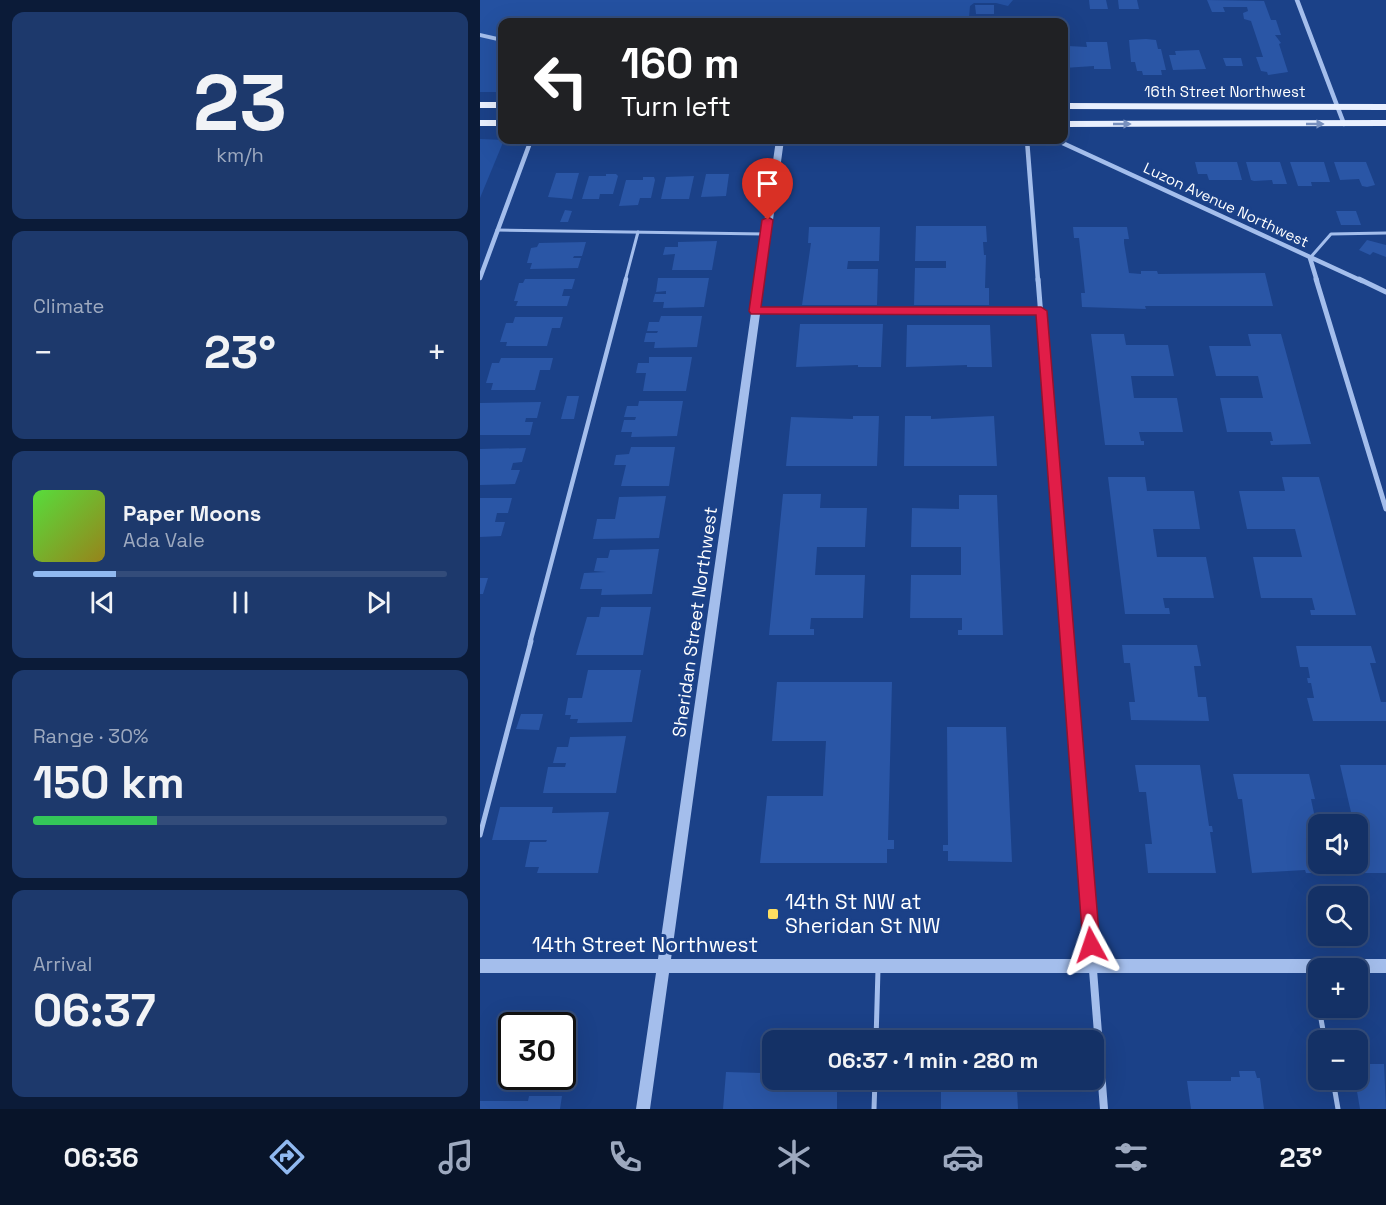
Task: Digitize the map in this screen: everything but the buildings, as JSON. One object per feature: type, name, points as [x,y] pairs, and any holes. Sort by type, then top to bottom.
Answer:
[{"type":"main road","points":[[480,105],[498,105]]},
{"type":"main road","name":"16th Street Northwest","points":[[1068,106],[1386,107]]},
{"type":"main road","points":[[480,123],[498,123]]},
{"type":"main road","name":"16th Street Northwest","points":[[1068,123],[1386,123]]},
{"type":"street","points":[[1297,0],[1344,123]]},
{"type":"street","points":[[480,35],[498,38]]},
{"type":"street","points":[[480,278],[529,144]]},
{"type":"street","name":"Sheridan Street Northwest","points":[[643,1109],[779,144]]},
{"type":"street","points":[[1028,144],[1104,1109]]},
{"type":"street","name":"Luzon Avenue Northwest","points":[[1065,144],[1386,292]]},
{"type":"street","points":[[1310,258],[1386,509]]},
{"type":"street","name":"14th Street Northwest","points":[[480,966],[1308,966]]},
{"type":"street","name":"14th Street Northwest","points":[[1368,966],[1386,966]]},
{"type":"lane","points":[[497,230],[766,234]]},
{"type":"lane","points":[[480,836],[638,232]]},
{"type":"lane","points":[[1310,258],[1331,234],[1386,233]]},
{"type":"lane","points":[[755,311],[1041,311]]},
{"type":"lane","points":[[876,1030],[878,966]]},
{"type":"lane","points":[[874,1090],[874,1109]]},
{"type":"lane","points":[[1335,1090],[1338,1109]]},
{"type":"shaded area","points":[[480,0],[1013,0],[1008,6],[996,3],[974,3],[970,6],[967,18],[498,18],[498,92],[480,92]]},
{"type":"shaded area","points":[[480,139],[498,140],[498,144],[502,144],[480,198]]},
{"type":"place","name":"14th St NW at Sheridan St NW","points":[[773,914]]},
{"type":"route","points":[[768,220],[755,311],[1041,311],[1091,945]]}]
